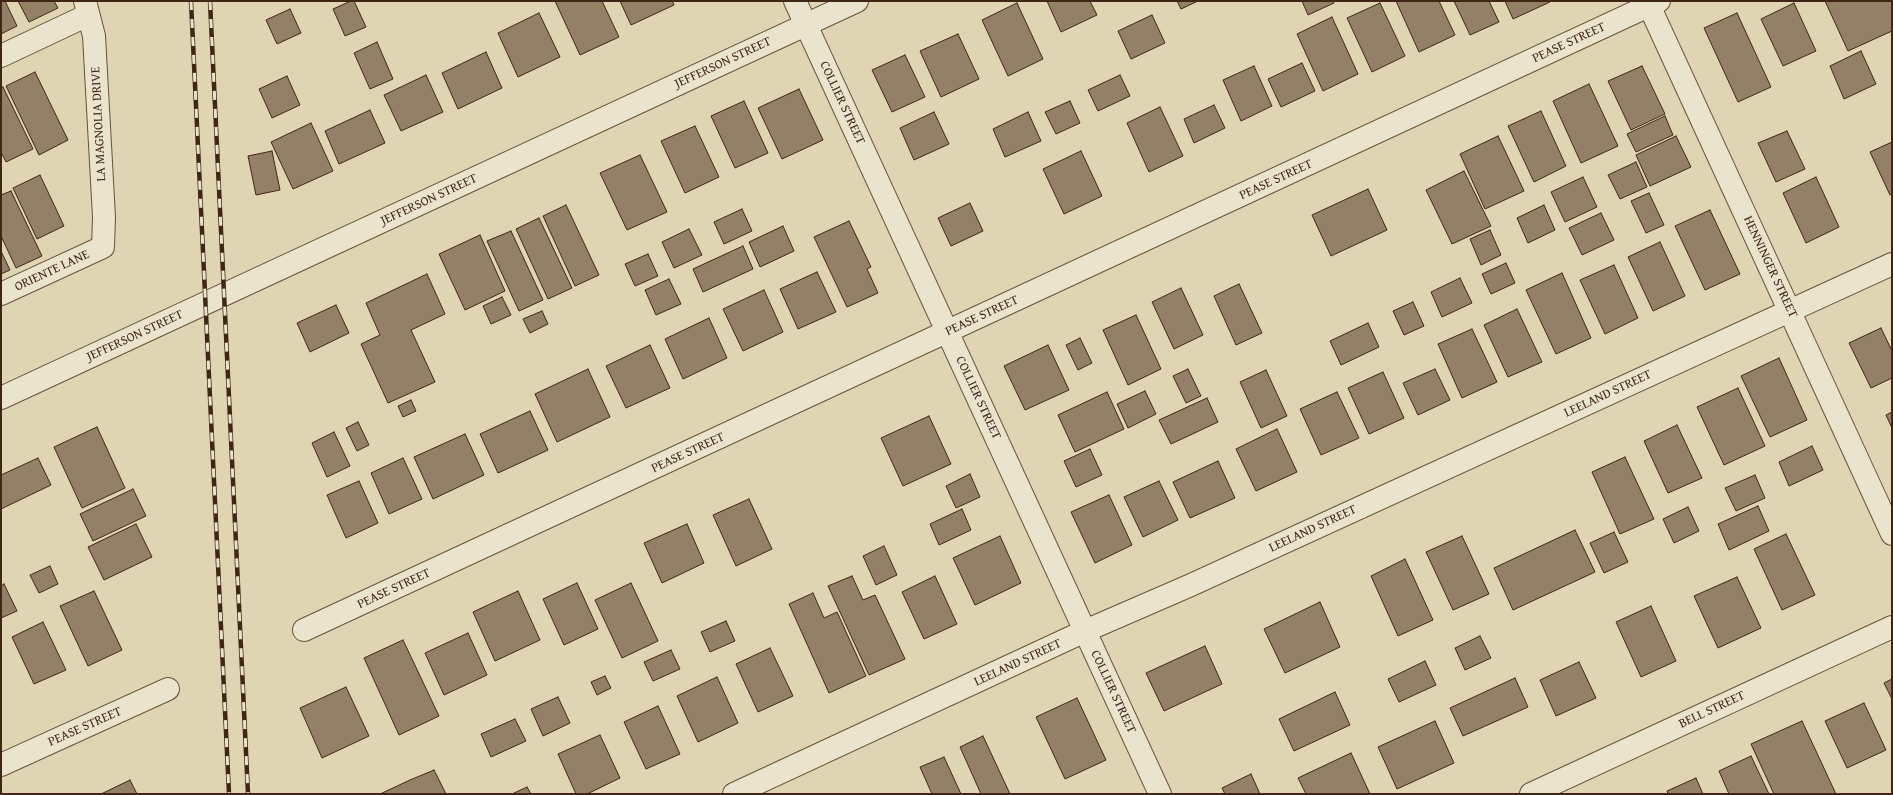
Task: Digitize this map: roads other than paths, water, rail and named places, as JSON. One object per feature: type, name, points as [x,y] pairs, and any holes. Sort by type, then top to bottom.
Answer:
[{"type":"street","name":"COLLIER STREET","points":[[795,1],[1160,794]]},
{"type":"street","name":"JEFFERSON STREET","points":[[1,398],[857,1]]},
{"type":"street","name":"HENNINGER STREET","points":[[1652,3],[1892,534]]},
{"type":"street","name":"PEASE STREET","points":[[304,630],[948,332],[1652,3]]},
{"type":"street","points":[[1,56],[86,8]]},
{"type":"street","name":"LA MAGNOLIA DRIVE","points":[[86,8],[94,44],[104,216],[103,247]]},
{"type":"street","name":"ORIENTE LANE","points":[[1,294],[103,247]]},
{"type":"street","name":"LEELAND STREET","points":[[734,794],[1085,632],[1191,585],[1892,264]]},
{"type":"street","name":"BELL STREET","points":[[1531,794],[1892,627]]},
{"type":"street","name":"PEASE STREET","points":[[1,765],[168,689]]},
{"type":"railway","points":[[191,1],[229,794]]},
{"type":"railway","points":[[210,1],[248,794]]}]
